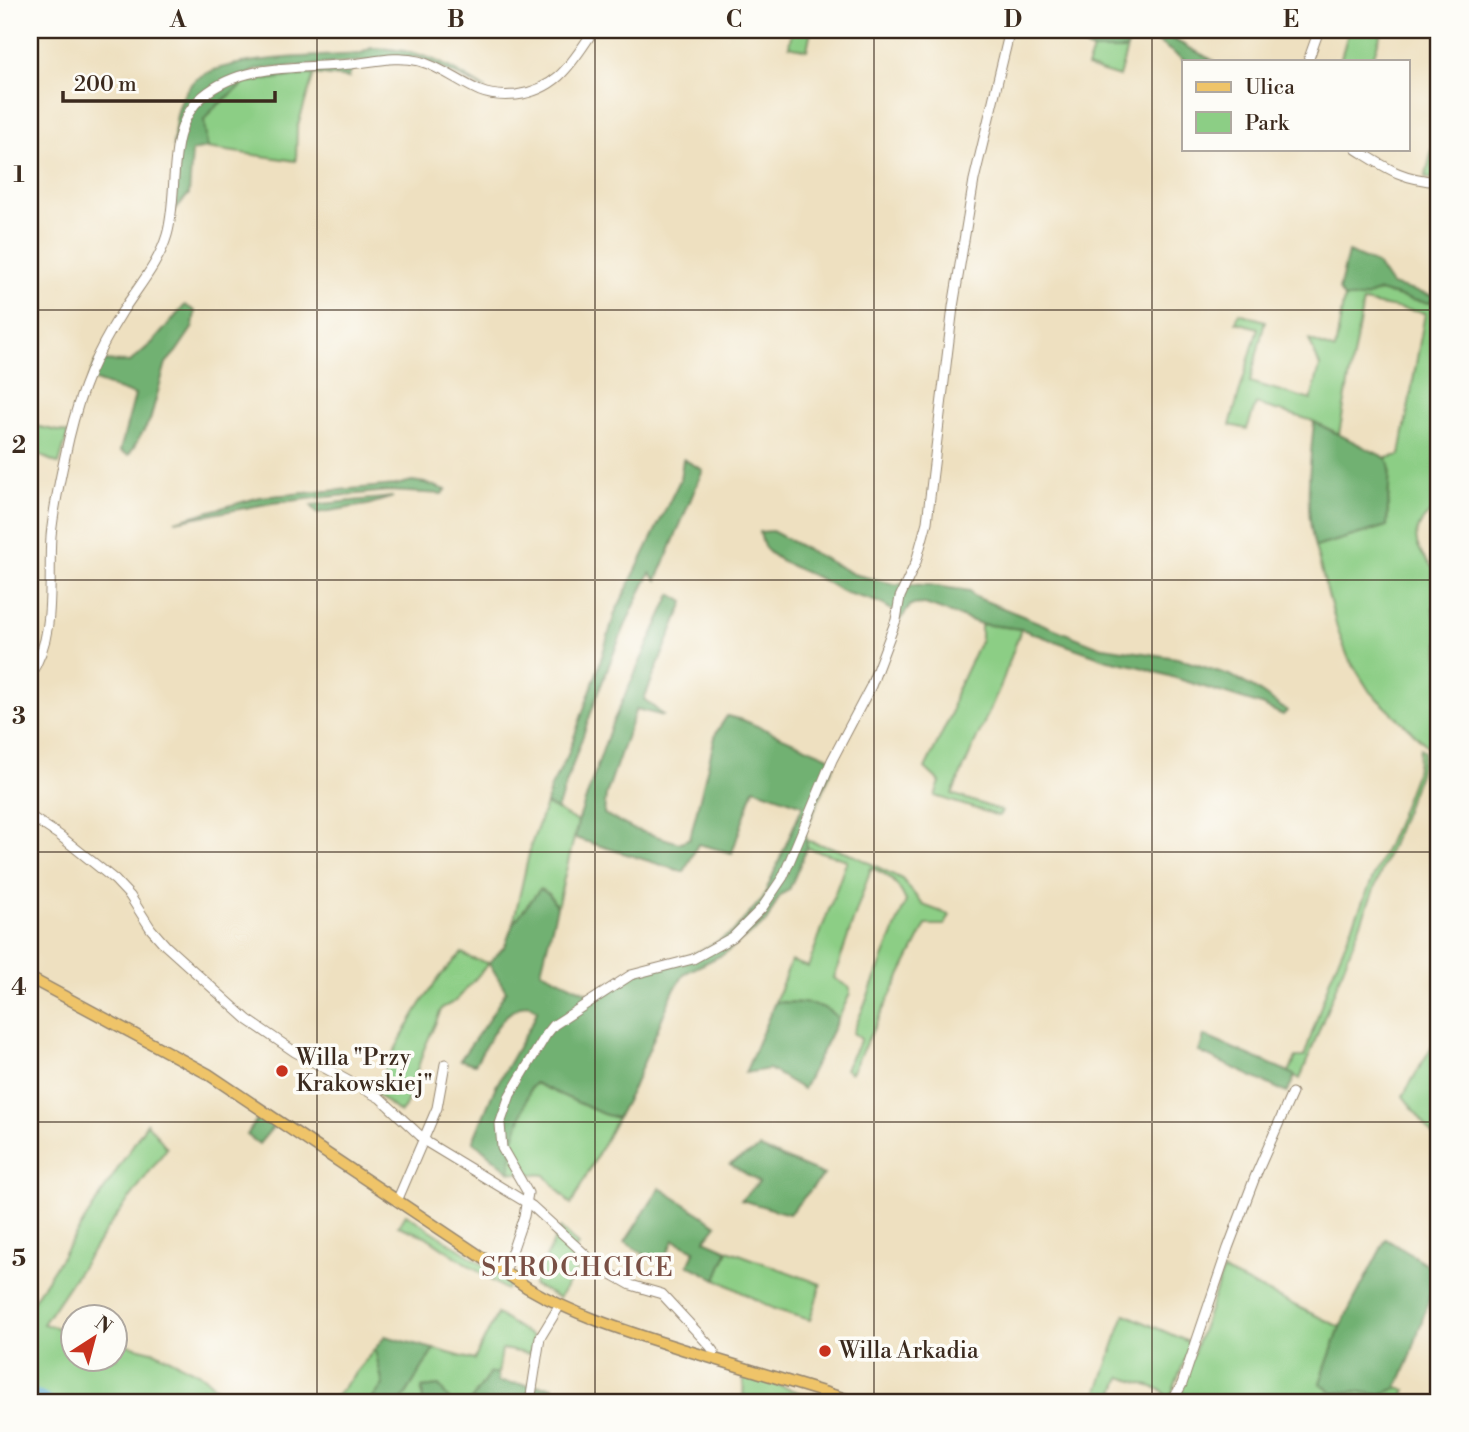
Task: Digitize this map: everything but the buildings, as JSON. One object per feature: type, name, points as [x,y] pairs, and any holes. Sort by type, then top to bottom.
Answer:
[{"type":"main road","points":[[30,978],[208,1074],[560,1306],[596,1321],[856,1402]]},
{"type":"street","points":[[30,675],[44,645],[53,515],[83,385],[101,346],[163,247],[171,214],[178,142],[186,117],[193,106],[219,85],[238,77],[307,66],[343,65],[397,58],[421,62],[483,92],[504,96],[526,93],[547,86],[555,80],[570,65],[594,30]]},
{"type":"street","points":[[505,1272],[527,1203],[527,1190],[504,1154],[500,1124],[510,1095],[546,1035],[562,1019],[631,975],[673,966],[719,946],[733,937],[762,908],[783,877],[832,760],[871,686],[928,522],[953,307],[974,180],[1010,30]]},
{"type":"street","points":[[1308,60],[1319,30]]},
{"type":"street","points":[[1358,150],[1398,175],[1414,180],[1439,182]]},
{"type":"street","points":[[30,816],[59,835],[115,880],[166,946],[236,1010],[295,1052],[374,1094],[423,1138],[527,1203],[599,1267],[631,1285],[656,1291],[664,1296],[710,1346],[714,1352],[713,1358]]},
{"type":"street","points":[[397,1201],[437,1108],[445,1064]]},
{"type":"street","points":[[1172,1402],[1182,1384],[1223,1260],[1255,1177],[1292,1093]]},
{"type":"street","points":[[530,1402],[540,1338],[560,1306]]},
{"type":"green space","points":[[792,30],[811,30],[807,50],[789,46]]},
{"type":"green space","points":[[1059,30],[1132,30],[1119,77],[1087,67],[1093,50],[1057,35]]},
{"type":"green space","points":[[1075,30],[1122,30],[1131,35],[1126,50],[1093,50],[1074,42]]},
{"type":"green space","points":[[1141,30],[1166,30],[1167,36],[1212,60],[1184,60]]},
{"type":"green space","points":[[1349,30],[1382,30],[1372,60],[1340,60]]},
{"type":"green space","points":[[371,48],[405,51],[432,59],[486,89],[418,57],[259,69],[199,96],[173,148],[179,106],[192,83],[205,74],[246,62],[360,54]]},
{"type":"green space","points":[[352,67],[349,78],[314,74],[246,82],[213,109],[204,120],[207,148],[192,151],[189,194],[175,210],[181,139],[190,116],[206,98],[251,77],[304,69]]},
{"type":"green space","points":[[314,74],[297,128],[296,161],[207,148],[204,120],[213,109],[246,82]]},
{"type":"green space","points":[[1439,123],[1439,179],[1425,178]]},
{"type":"green space","points":[[1348,252],[1377,264],[1391,285],[1433,296],[1431,303],[1380,291],[1362,298],[1344,298],[1339,290]]},
{"type":"green space","points":[[1439,262],[1439,506],[1421,523],[1416,539],[1423,556],[1439,574],[1439,605],[1433,608],[1439,628],[1439,757],[1370,692],[1348,657],[1338,631],[1315,547],[1387,526],[1390,466],[1386,458],[1400,455],[1425,313],[1363,302],[1339,434],[1310,420],[1256,404],[1247,429],[1230,425],[1258,328],[1236,322],[1239,313],[1265,321],[1250,382],[1311,400],[1320,366],[1309,340],[1335,350],[1344,298],[1362,298],[1380,291],[1431,303]]},
{"type":"green space","points":[[185,305],[195,311],[193,327],[166,363],[150,420],[129,455],[120,451],[135,395],[89,379],[96,361],[130,362],[153,342]]},
{"type":"green space","points":[[1314,422],[1386,458],[1390,465],[1387,526],[1315,547],[1309,502]]},
{"type":"green space","points":[[30,425],[68,433],[59,464],[30,451]]},
{"type":"green space","points":[[683,459],[703,470],[657,580],[650,573],[623,631],[599,690],[557,810],[546,804],[551,787],[567,757],[615,613],[680,480]]},
{"type":"green space","points":[[412,481],[446,490],[442,494],[389,491],[272,503],[175,521],[260,497],[396,485]]},
{"type":"green space","points":[[393,497],[367,505],[317,513],[311,505]]},
{"type":"green space","points":[[772,531],[853,574],[894,584],[929,585],[970,591],[973,596],[1097,646],[1177,658],[1232,676],[1287,711],[1283,715],[1261,705],[1137,666],[1108,660],[1021,629],[981,624],[925,604],[911,605],[900,620],[895,613],[881,604],[842,591],[777,558],[765,548],[760,532]]},
{"type":"green space","points":[[671,594],[684,602],[644,699],[664,716],[636,709],[606,795],[604,814],[633,829],[679,843],[690,838],[716,733],[727,716],[743,720],[836,760],[805,832],[807,848],[789,890],[780,895],[766,922],[724,954],[685,973],[673,992],[633,1088],[617,1118],[535,1083],[530,1089],[513,1141],[510,1172],[473,1141],[495,1088],[537,1010],[528,1004],[518,1007],[496,1028],[475,1064],[460,1060],[506,991],[489,963],[505,946],[513,924],[540,889],[549,894],[557,907],[541,971],[592,995],[637,968],[677,962],[733,932],[763,898],[803,805],[754,788],[732,853],[698,844],[684,872],[575,838],[611,726]]},
{"type":"green space","points":[[981,624],[1021,629],[1001,685],[952,794],[1002,811],[999,816],[935,796],[940,782],[925,768],[951,715],[955,694],[981,639]]},
{"type":"green space","points":[[1420,748],[1424,751],[1419,774],[1300,1079],[1289,1072],[1296,1057],[1304,1057],[1331,976],[1416,771]]},
{"type":"green space","points":[[546,804],[578,822],[557,907],[549,894],[540,889],[513,924],[531,845]]},
{"type":"green space","points":[[805,840],[847,852],[902,879],[923,905],[950,915],[945,925],[926,925],[851,1073],[845,1069],[861,1039],[853,1033],[906,901],[893,880],[871,868],[834,978],[850,988],[850,994],[838,1019],[825,1008],[818,1006],[775,1002],[791,961],[808,967],[847,860],[807,848]]},
{"type":"green space","points":[[462,953],[489,963],[456,1001],[442,1008],[424,1049],[405,1107],[400,1113],[373,1091],[423,1001]]},
{"type":"green space","points":[[775,1002],[818,1006],[825,1008],[838,1019],[803,1089],[769,1069],[745,1073]]},
{"type":"green space","points":[[1439,1034],[1439,1143],[1403,1096]]},
{"type":"green space","points":[[1204,1036],[1295,1076],[1287,1093],[1199,1052]]},
{"type":"green space","points":[[535,1083],[617,1118],[571,1205],[545,1175],[510,1172],[513,1141],[530,1089]]},
{"type":"green space","points":[[259,1116],[274,1126],[259,1144],[247,1135]]},
{"type":"green space","points":[[147,1123],[167,1148],[107,1229],[43,1324],[60,1329],[60,1372],[130,1372],[130,1346],[156,1352],[202,1375],[232,1402],[30,1402],[30,1306]]},
{"type":"green space","points":[[760,1148],[824,1175],[789,1214],[741,1200],[759,1182],[730,1164]]},
{"type":"green space","points":[[660,1188],[717,1225],[705,1240],[728,1250],[716,1279],[688,1265],[695,1250],[674,1240],[661,1265],[625,1242]]},
{"type":"green space","points":[[406,1214],[511,1283],[506,1290],[425,1236],[398,1226]]},
{"type":"green space","points":[[560,1228],[578,1245],[573,1251],[582,1261],[559,1298],[533,1285]]},
{"type":"green space","points":[[1386,1239],[1438,1271],[1410,1358],[1397,1388],[1380,1395],[1356,1391],[1333,1393],[1320,1383],[1340,1327]]},
{"type":"green space","points":[[728,1250],[821,1284],[810,1320],[774,1309],[716,1279]]},
{"type":"green space","points":[[1223,1271],[1340,1327],[1320,1383],[1333,1393],[1356,1391],[1380,1395],[1397,1388],[1406,1390],[1402,1402],[1176,1402]]},
{"type":"green space","points":[[497,1314],[533,1337],[530,1354],[502,1349],[498,1374],[490,1373],[470,1402],[451,1402],[439,1386],[422,1388],[423,1402],[401,1402],[434,1349],[474,1360]]},
{"type":"green space","points":[[1125,1314],[1191,1343],[1169,1401],[1162,1390],[1121,1377],[1111,1402],[1094,1402]]},
{"type":"green space","points":[[385,1336],[434,1349],[401,1402],[370,1402],[383,1385],[375,1349]]},
{"type":"green space","points":[[375,1349],[383,1385],[370,1402],[331,1402]]},
{"type":"green space","points":[[490,1373],[498,1374],[498,1382],[553,1387],[549,1402],[470,1402]]},
{"type":"green space","points":[[744,1373],[815,1398],[809,1402],[741,1402]]},
{"type":"green space","points":[[439,1386],[451,1402],[423,1402],[422,1388]]},
{"type":"waterway","points":[[30,1393],[48,1402]]},
{"type":"place","name":"Willa \"Przy Krakowskiej\"","points":[[282,1071]]},
{"type":"place","name":"Willa Arkadia","points":[[825,1351]]},
{"type":"district","name":"STROCHCICE","points":[[578,1268]]}]
